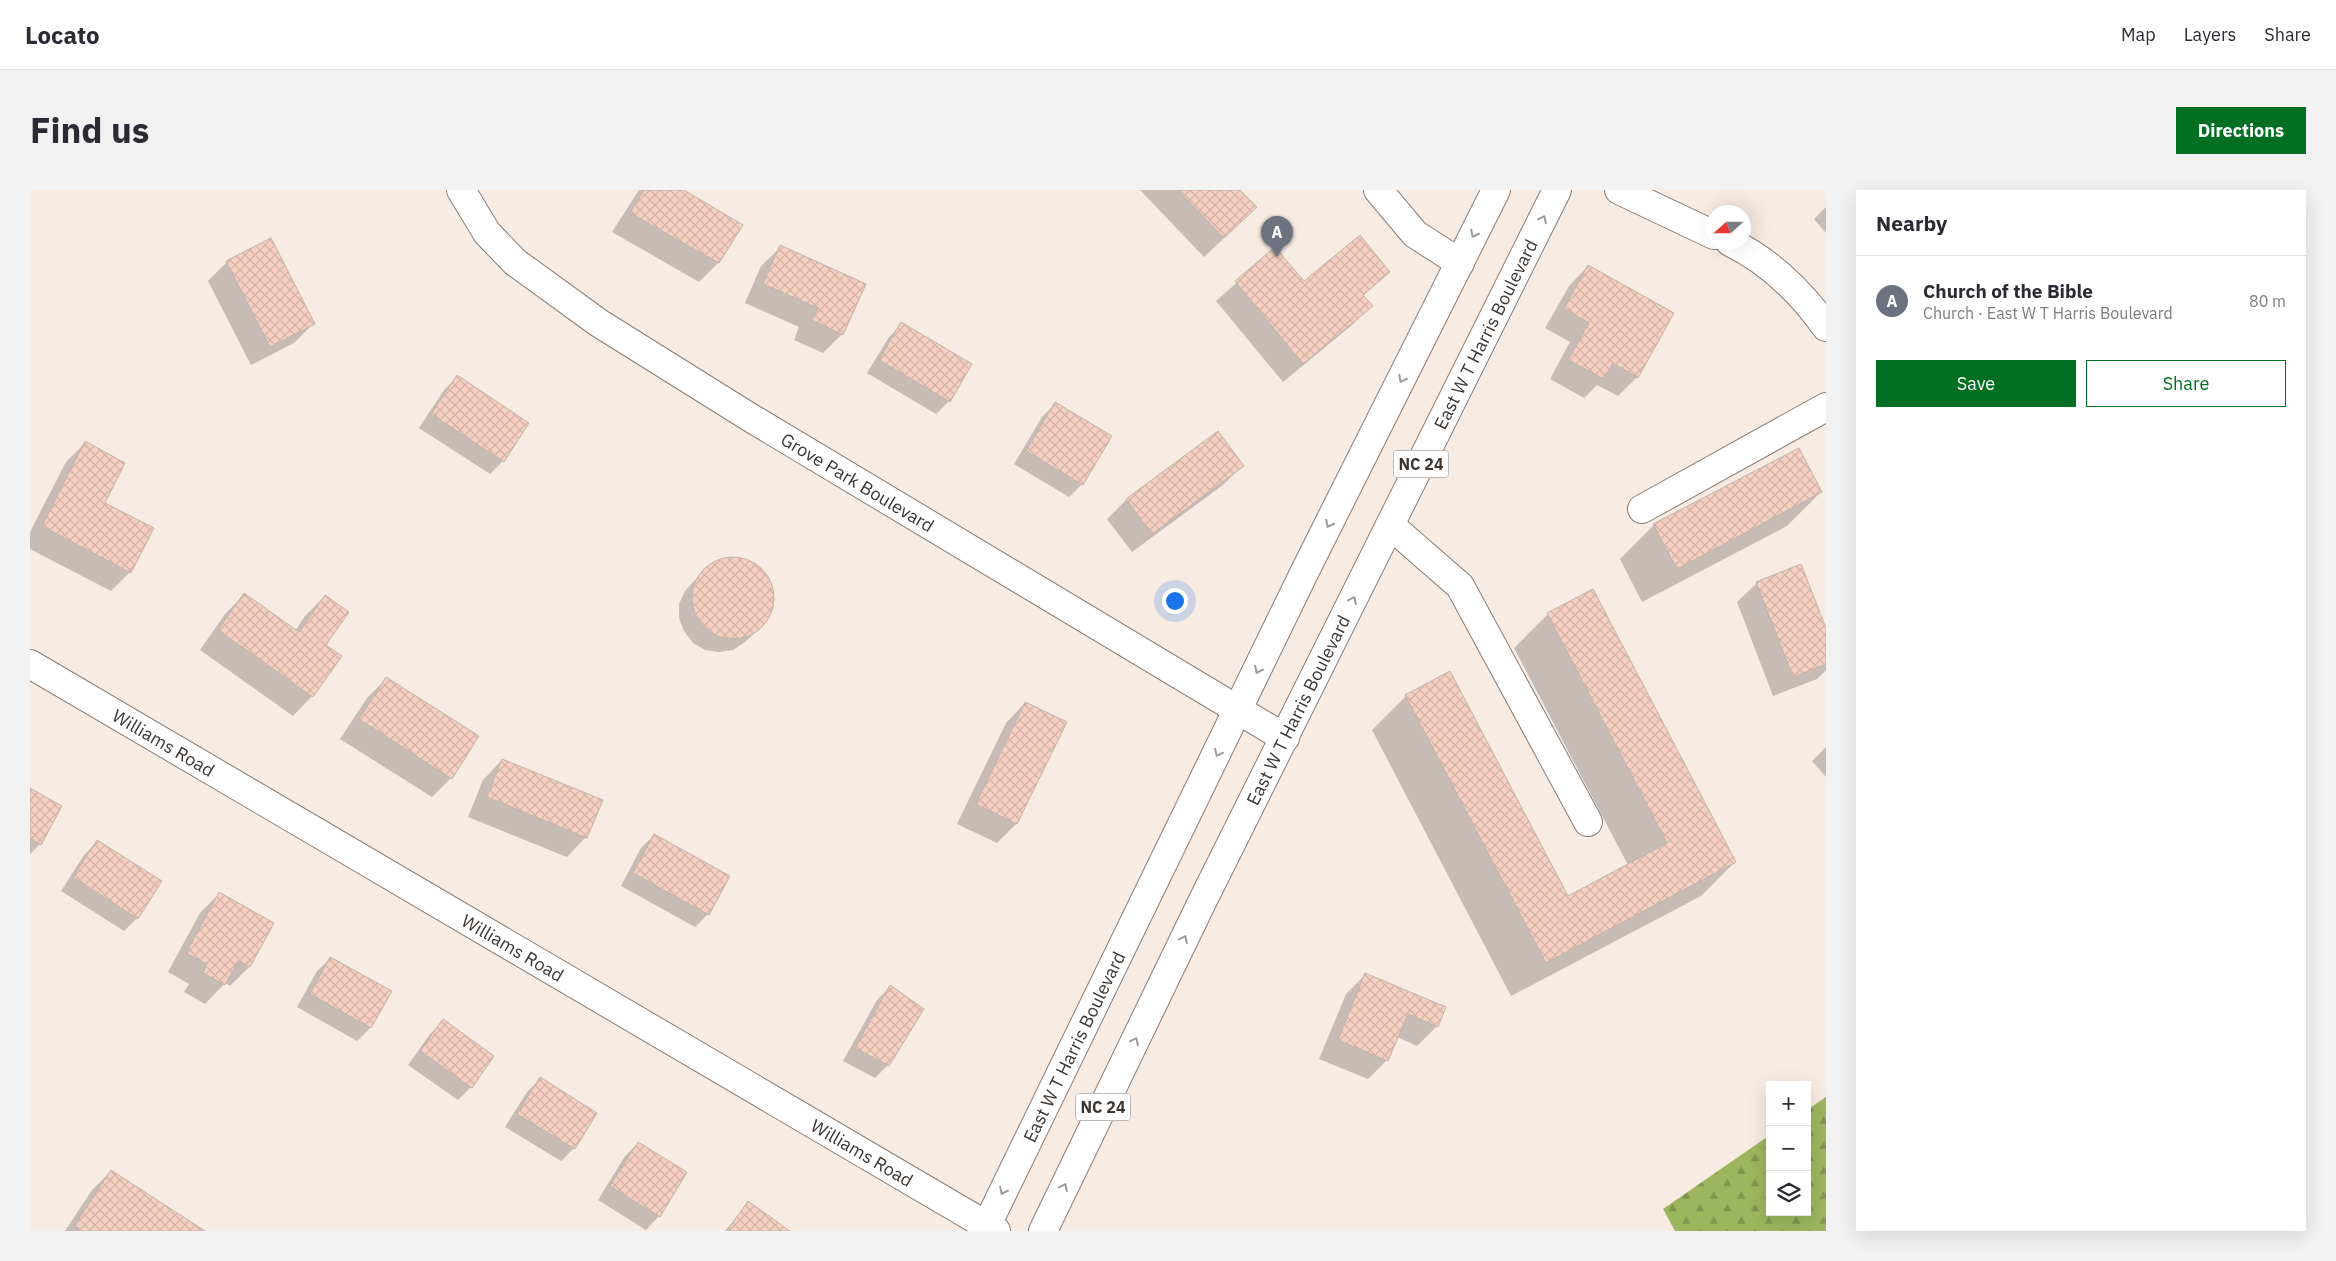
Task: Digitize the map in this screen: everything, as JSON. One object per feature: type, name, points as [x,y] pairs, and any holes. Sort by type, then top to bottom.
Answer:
[{"type":"street","name":"Grove Park Boulevard","points":[[461,190],[487,233],[515,262],[599,323],[760,423],[1240,709],[1285,738]]},
{"type":"street","points":[[1378,190],[1415,234],[1460,263]]},
{"type":"street","name":"East W T Harris Boulevard","points":[[989,1229],[1085,1021],[1240,709],[1305,571],[1496,190]]},
{"type":"street","name":"East W T Harris Boulevard","points":[[1043,1231],[1203,900],[1557,190]]},
{"type":"street","points":[[1619,190],[1706,231]]},
{"type":"street","points":[[1745,250],[1784,278],[1826,327]]},
{"type":"street","points":[[1642,509],[1826,407]]},
{"type":"street","points":[[1390,526],[1460,586],[1588,822]]},
{"type":"street","name":"Williams Road","points":[[30,664],[989,1229]]},
{"type":"green space","points":[[1826,1097],[1826,1231],[1675,1231],[1663,1209],[1766,1138],[1766,1216],[1811,1216],[1811,1107]]},
{"type":"building","points":[[644,190],[684,190],[743,225],[719,263],[630,213]]},
{"type":"building","points":[[1178,190],[1240,190],[1257,207],[1224,238]]},
{"type":"building","points":[[1360,235],[1390,272],[1363,295],[1373,306],[1303,364],[1235,281],[1275,247],[1304,281]]},
{"type":"building","points":[[271,238],[315,324],[270,347],[226,261]]},
{"type":"building","points":[[780,245],[866,284],[843,335],[812,320],[818,308],[763,284]]},
{"type":"building","points":[[1588,265],[1674,313],[1638,378],[1613,363],[1604,379],[1568,360],[1589,323],[1564,308]]},
{"type":"building","points":[[901,322],[972,364],[950,402],[879,360]]},
{"type":"building","points":[[457,375],[529,423],[504,462],[431,414]]},
{"type":"building","points":[[1055,402],[1112,436],[1083,485],[1026,451]]},
{"type":"building","points":[[1218,431],[1244,466],[1152,534],[1126,499]]},
{"type":"building","points":[[85,441],[125,463],[105,503],[154,528],[131,573],[42,526]]},
{"type":"building","points":[[1799,448],[1822,492],[1677,569],[1653,524]]},
{"type":"building","points":[[733,557],[749,560],[762,569],[771,582],[774,598],[771,614],[762,627],[749,636],[733,639],[717,636],[704,627],[695,614],[692,598],[695,582],[704,569],[717,560]]},
{"type":"building","points":[[1801,564],[1826,628],[1826,664],[1793,677],[1756,582]]},
{"type":"building","points":[[1593,589],[1736,862],[1546,963],[1405,695],[1450,671],[1568,896],[1667,843],[1547,613]]},
{"type":"building","points":[[244,593],[299,632],[325,595],[349,612],[326,645],[342,656],[313,697],[218,630]]},
{"type":"building","points":[[386,677],[479,736],[452,779],[359,719]]},
{"type":"building","points":[[1025,702],[1067,722],[1017,824],[976,804]]},
{"type":"building","points":[[502,759],[603,800],[587,838],[487,797]]},
{"type":"building","points":[[30,788],[62,806],[41,845],[30,838]]},
{"type":"building","points":[[654,834],[730,876],[709,915],[633,873]]},
{"type":"building","points":[[97,840],[162,881],[138,919],[73,877]]},
{"type":"building","points":[[219,892],[274,923],[250,967],[238,961],[225,985],[203,973],[207,964],[186,953]]},
{"type":"building","points":[[330,957],[392,991],[371,1028],[310,994]]},
{"type":"building","points":[[1365,973],[1446,1007],[1438,1027],[1408,1014],[1388,1061],[1338,1040]]},
{"type":"building","points":[[890,985],[924,1009],[889,1066],[855,1048]]},
{"type":"building","points":[[443,1019],[494,1056],[472,1088],[420,1051]]},
{"type":"building","points":[[540,1077],[597,1113],[575,1149],[517,1114]]},
{"type":"building","points":[[638,1142],[687,1172],[660,1217],[610,1186]]},
{"type":"building","points":[[111,1170],[205,1231],[81,1231],[74,1226]]},
{"type":"building","points":[[748,1201],[790,1231],[727,1231]]},
{"type":"place","name":"Church of the Bible","points":[[1277,257]]}]
